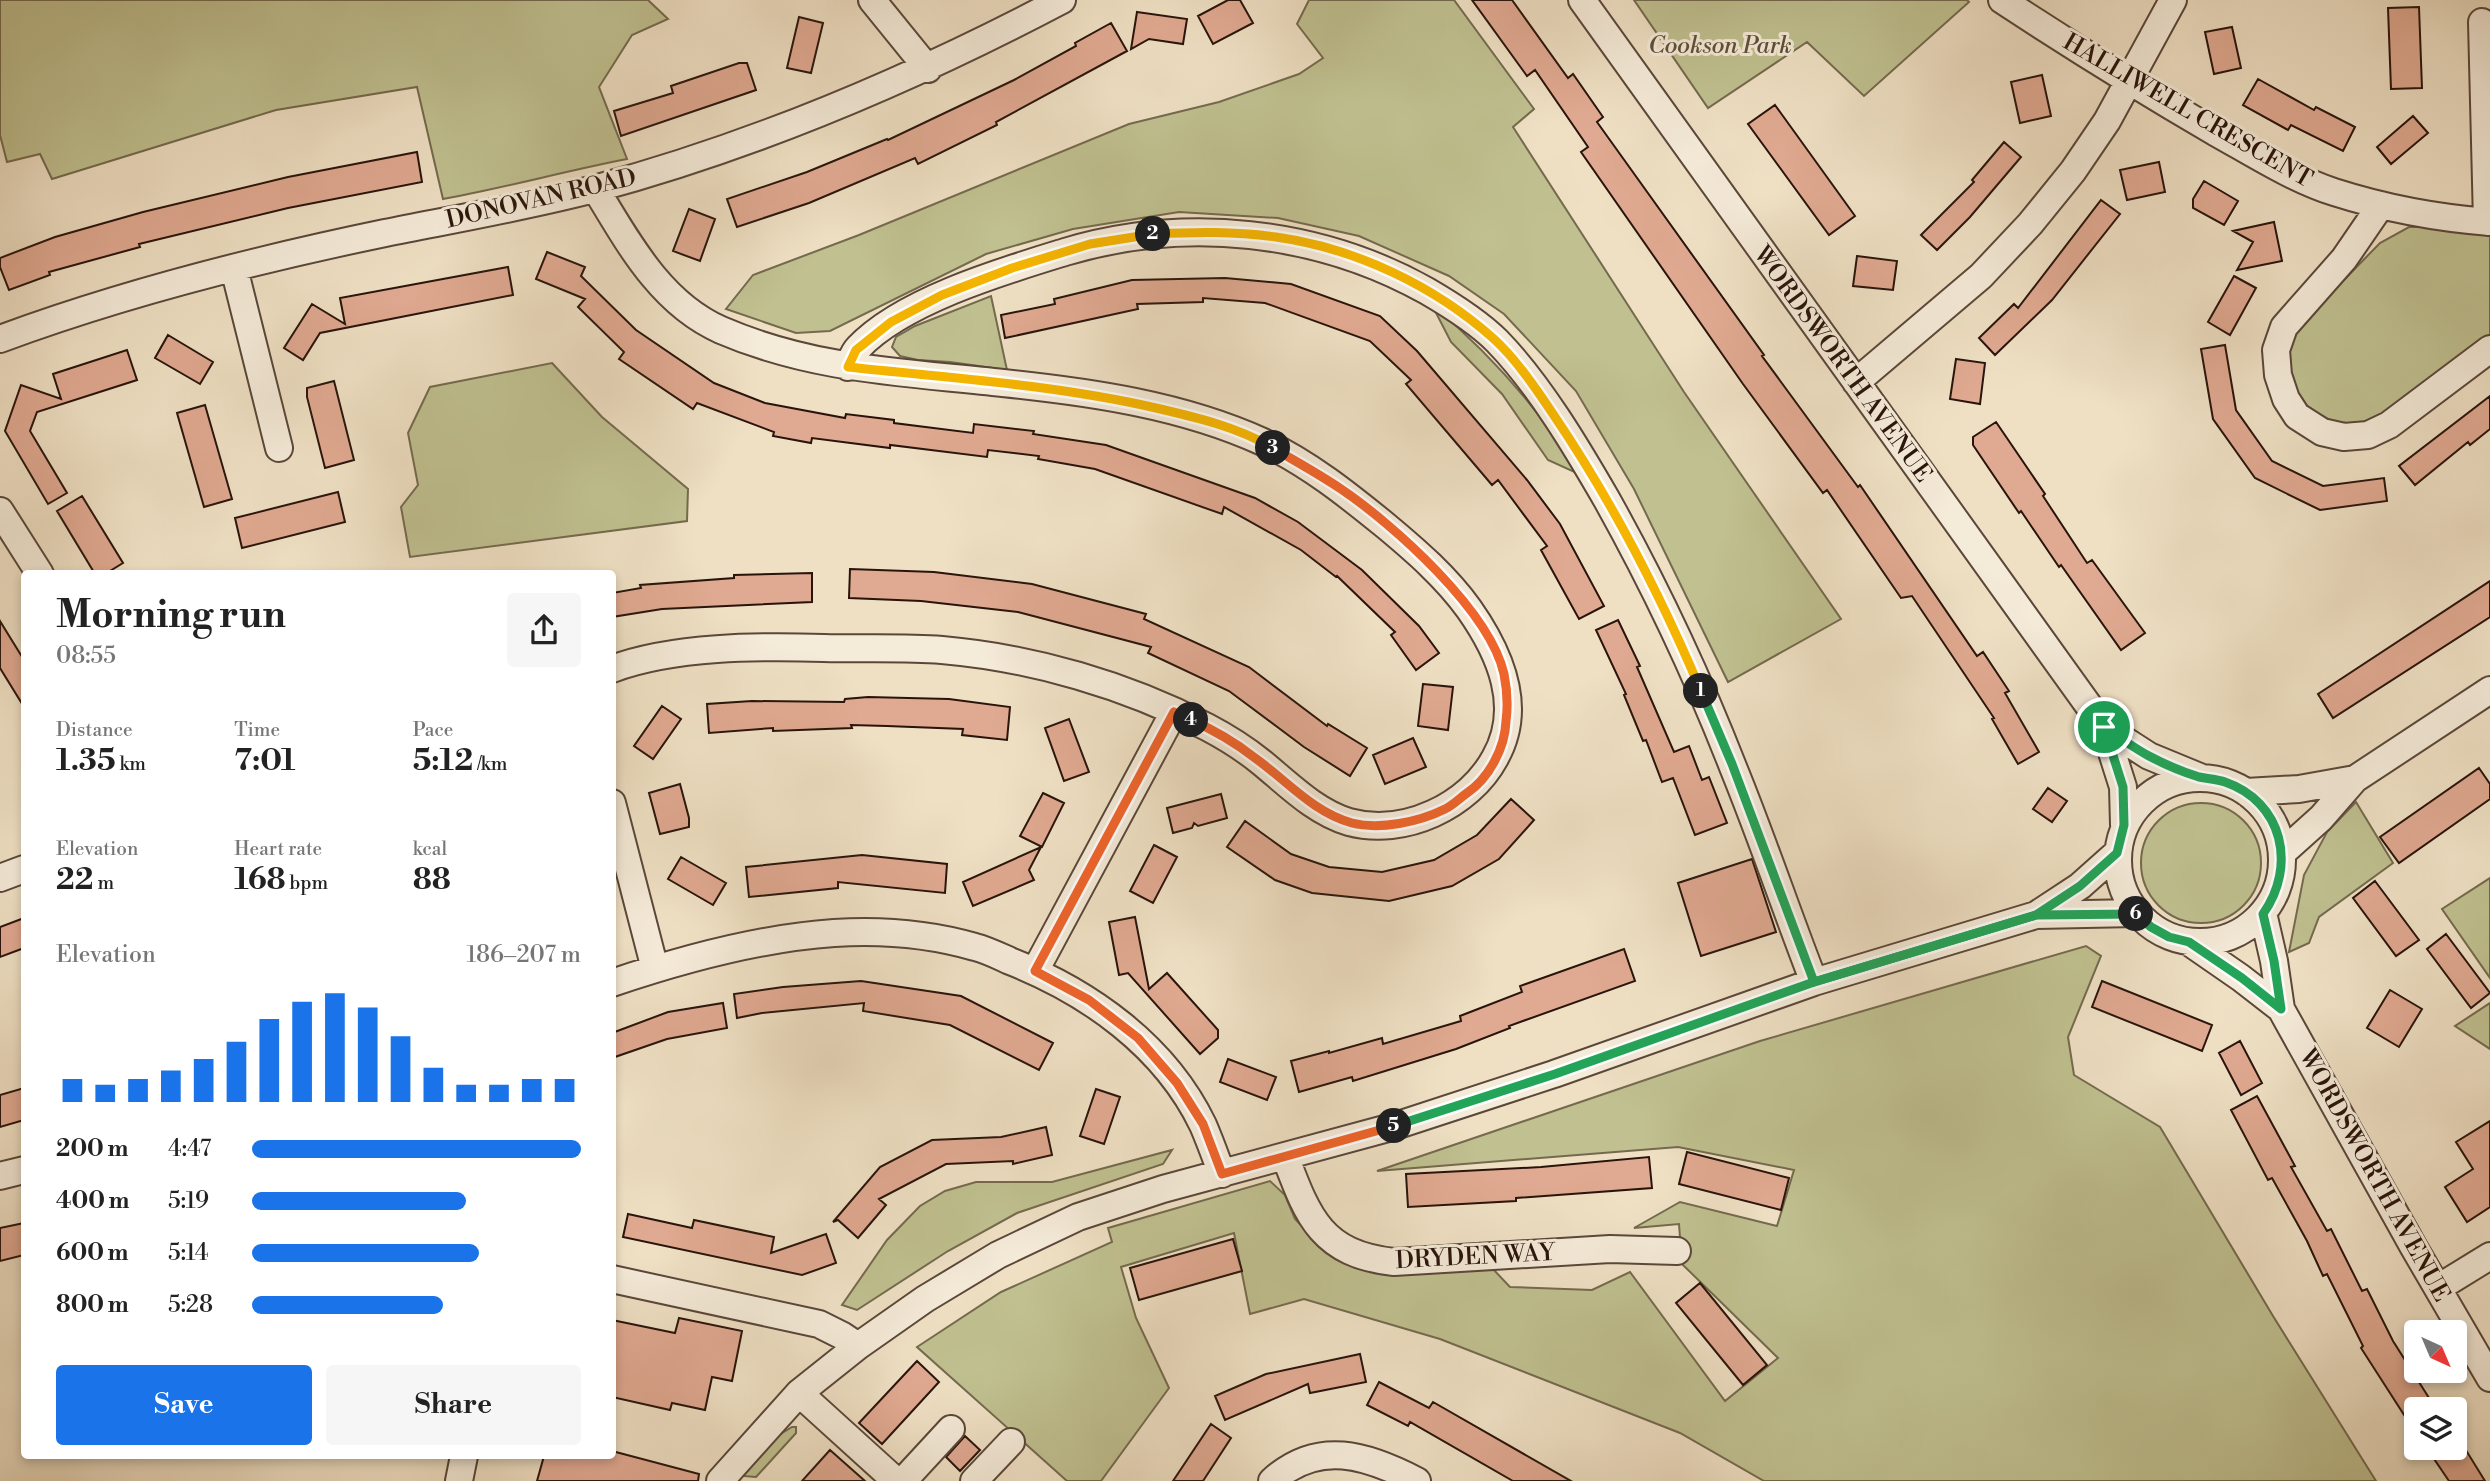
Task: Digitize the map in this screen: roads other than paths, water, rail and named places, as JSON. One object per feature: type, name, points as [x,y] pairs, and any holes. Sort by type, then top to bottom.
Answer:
[{"type":"street","points":[[872,0],[928,69]]},
{"type":"street","name":"DONOVAN ROAD","points":[[0,339],[118,299],[234,268],[383,233],[514,208],[595,188],[724,150],[826,113],[928,69],[1062,0]]},
{"type":"street","name":"WORDSWORTH AVENUE","points":[[1582,0],[2104,727],[2123,787],[2124,825]]},
{"type":"street","name":"HALLIWELL CRESCENT","points":[[2002,0],[2128,79],[2279,168],[2332,191],[2381,205],[2429,215],[2488,222]]},
{"type":"street","points":[[1856,382],[1980,276],[2030,224],[2073,170],[2107,121],[2173,0]]},
{"type":"street","points":[[2482,22],[2488,222]]},
{"type":"street","points":[[595,188],[649,272],[677,302],[713,327],[771,350],[848,367],[1009,383],[1110,397],[1204,419],[1266,443],[1342,489],[1413,548],[1459,595],[1488,636],[1504,673],[1507,707],[1505,739],[1492,765],[1473,789],[1446,809],[1416,819],[1382,825],[1352,823],[1324,811],[1255,757],[1210,729],[1174,712],[1115,687],[1035,664],[942,650],[778,646],[691,653],[616,668]]},
{"type":"street","points":[[2381,205],[2344,259],[2284,327],[2276,351],[2278,375],[2286,399],[2297,416],[2322,432],[2344,437],[2368,435],[2389,425],[2490,349]]},
{"type":"street","points":[[848,367],[856,350],[891,322],[942,295],[1012,268],[1090,244],[1154,234],[1213,232],[1289,240],[1339,252],[1397,274],[1451,304],[1496,341],[1539,393],[1582,457],[1643,565],[1687,658],[1732,764],[1814,982]]},
{"type":"street","points":[[234,268],[279,448]]},
{"type":"street","points":[[0,512],[37,570]]},
{"type":"street","points":[[2282,853],[2321,818],[2355,779],[2490,690]]},
{"type":"street","points":[[1035,971],[1174,712]]},
{"type":"street","name":"WORDSWORTH AVENUE","points":[[2104,727],[2149,756],[2200,777]]},
{"type":"street","points":[[2200,777],[2224,781],[2246,792],[2264,808],[2277,829],[2282,853],[2280,879],[2263,914],[2242,931],[2216,941],[2189,942],[2169,937],[2151,927],[2136,913],[2124,895],[2118,874],[2117,853],[2124,825],[2137,806],[2155,790],[2176,780],[2200,777]]},
{"type":"street","points":[[2246,792],[2299,789],[2355,779]]},
{"type":"street","points":[[616,818],[655,969]]},
{"type":"street","points":[[2036,915],[2080,886],[2117,853]]},
{"type":"street","points":[[0,878],[21,870]]},
{"type":"street","points":[[720,1481],[799,1394],[858,1346],[925,1299],[988,1261],[1077,1217],[1163,1189],[1392,1127],[1555,1074],[1814,982],[2036,915],[2136,913]]},
{"type":"street","name":"WORDSWORTH AVENUE","points":[[2263,914],[2281,1009],[2490,1378]]},
{"type":"street","points":[[616,982],[746,945],[834,933],[904,933],[976,947],[1035,971],[1089,1000],[1138,1038],[1177,1083],[1203,1124],[1222,1174]]},
{"type":"street","name":"WORDSWORTH AVENUE","points":[[2189,942],[2281,1009]]},
{"type":"street","name":"DRYDEN WAY","points":[[1285,1156],[1304,1206],[1314,1223],[1336,1242],[1368,1259],[1394,1262],[1610,1249],[1677,1251]]},
{"type":"street","points":[[0,1176],[21,1171]]},
{"type":"street","points":[[2438,1288],[2490,1256]]},
{"type":"street","points":[[616,1280],[819,1324],[843,1335],[858,1346]]},
{"type":"street","points":[[799,1394],[895,1481]]},
{"type":"street","points":[[903,1481],[951,1429]]},
{"type":"street","points":[[974,1481],[1011,1443]]},
{"type":"street","points":[[1272,1481],[1298,1461],[1338,1455],[1362,1457],[1417,1481]]},
{"type":"street","points":[[460,1481],[464,1459]]},
{"type":"park label","name":"Cookson Park","points":[[1720,45]]}]
